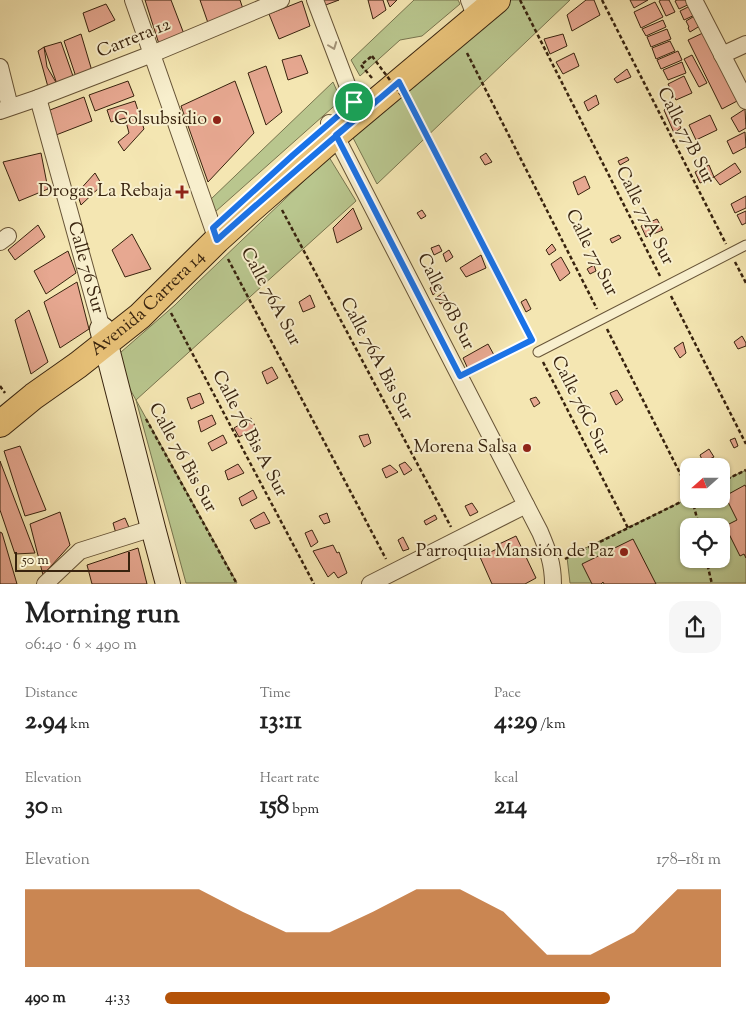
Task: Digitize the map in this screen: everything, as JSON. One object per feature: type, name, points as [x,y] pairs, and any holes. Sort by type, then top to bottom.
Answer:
[{"type":"main road","name":"Avenida Carrera 14","points":[[3,396],[140,316],[162,296],[215,234],[272,174],[357,109],[394,90],[469,11],[497,0]]},
{"type":"main road","name":"Avenida Carrera 14","points":[[0,424],[103,337],[140,298],[215,234],[272,191],[333,129]]},
{"type":"street","points":[[134,0],[215,234]]},
{"type":"street","name":"Carrera 12","points":[[5,109],[152,54],[281,0]]},
{"type":"street","points":[[315,0],[357,109]]},
{"type":"street","points":[[694,0],[746,101]]},
{"type":"street","points":[[722,55],[746,44]]},
{"type":"street","points":[[0,67],[5,109]]},
{"type":"street","name":"Calle 76 Sur","points":[[38,98],[168,584]]},
{"type":"street","name":"Calle 76B Sur","points":[[333,129],[540,532],[549,553],[553,584]]},
{"type":"street","points":[[370,584],[526,505]]},
{"type":"street","points":[[45,584],[80,551],[152,528]]},
{"type":"lane","points":[[538,352],[746,244]]},
{"type":"path","name":"Calle 77A Sur","points":[[520,0],[746,444]]},
{"type":"path","name":"Calle 77B Sur","points":[[602,0],[746,283]]},
{"type":"path","name":"Calle 77 Sur","points":[[469,11],[602,319],[680,473]]},
{"type":"path","points":[[372,56],[394,90],[361,65],[372,56]]},
{"type":"path","name":"Calle 76C Sur","points":[[394,90],[532,340],[628,528]]},
{"type":"path","name":"Calle 76A Bis Sur","points":[[272,191],[457,540]]},
{"type":"path","name":"Calle 76A Sur","points":[[215,234],[393,572]]},
{"type":"path","name":"Calle 76 Bis A Sur","points":[[162,296],[314,584]]},
{"type":"path","points":[[460,376],[532,340]]},
{"type":"path","name":"Calle 76 Bis Sur","points":[[146,418],[238,584]]},
{"type":"path","points":[[730,478],[746,470]]},
{"type":"path","points":[[552,565],[680,503]]},
{"type":"path","points":[[708,568],[712,584]]},
{"type":"green space","points":[[414,0],[458,0],[460,4],[422,36],[400,40],[360,76],[351,60]]},
{"type":"green space","points":[[511,0],[570,0],[377,184],[351,134]]},
{"type":"green space","points":[[333,82],[341,100],[215,212],[211,199]]},
{"type":"green space","points":[[329,157],[356,201],[136,400],[113,359],[175,305]]},
{"type":"green space","points":[[136,400],[237,583],[186,583]]},
{"type":"green space","points":[[746,470],[746,583],[570,583],[567,557],[680,502],[680,508],[730,508],[730,478]]},
{"type":"building","points":[[145,0],[171,0],[184,34],[159,44]]},
{"type":"building","points":[[200,0],[240,0],[243,9],[208,23]]},
{"type":"building","points":[[321,0],[339,0],[323,6]]},
{"type":"building","points":[[368,0],[383,0],[386,10],[373,19]]},
{"type":"building","points":[[387,0],[397,0],[390,7]]},
{"type":"building","points":[[586,0],[594,0],[600,15],[572,31],[567,15]]},
{"type":"building","points":[[630,0],[648,0],[634,8]]},
{"type":"building","points":[[669,0],[675,12],[666,16],[659,1]]},
{"type":"building","points":[[693,0],[694,2],[679,9],[675,1]]},
{"type":"building","points":[[302,1],[310,26],[279,39],[269,14]]},
{"type":"building","points":[[655,2],[663,17],[641,28],[634,12]]},
{"type":"building","points":[[106,4],[115,20],[89,32],[83,13]]},
{"type":"building","points":[[694,4],[699,13],[684,20],[680,11]]},
{"type":"building","points":[[698,14],[703,24],[690,32],[686,21]]},
{"type":"building","points":[[663,20],[666,27],[646,36],[642,29]]},
{"type":"building","points":[[667,29],[671,39],[651,47],[647,37]]},
{"type":"building","points":[[705,32],[739,100],[722,109],[688,40]]},
{"type":"building","points":[[81,34],[92,71],[76,77],[64,41]]},
{"type":"building","points":[[563,34],[567,46],[550,54],[544,39]]},
{"type":"building","points":[[670,41],[675,51],[656,59],[652,48]]},
{"type":"building","points":[[61,42],[74,79],[57,84],[44,47]]},
{"type":"building","points":[[44,47],[47,67],[57,84],[48,87],[38,51]]},
{"type":"building","points":[[678,51],[682,60],[661,69],[657,60]]},
{"type":"building","points":[[574,53],[579,66],[563,74],[556,62]]},
{"type":"building","points":[[301,55],[308,73],[288,80],[282,60]]},
{"type":"building","points":[[692,55],[707,83],[699,87],[684,59]]},
{"type":"building","points":[[682,62],[686,73],[668,80],[663,70]]},
{"type":"building","points":[[266,66],[282,112],[266,125],[248,73]]},
{"type":"building","points":[[627,69],[631,77],[617,83],[614,79]]},
{"type":"building","points":[[684,76],[692,93],[676,100],[668,84]]},
{"type":"building","points":[[128,81],[134,96],[95,111],[89,95]]},
{"type":"building","name":"Colsubsidio","points":[[235,81],[254,133],[208,182],[181,106]]},
{"type":"building","points":[[596,95],[599,104],[588,111],[584,102]]},
{"type":"building","points":[[84,97],[92,121],[56,135],[50,110]]},
{"type":"building","points":[[135,101],[144,129],[124,151],[118,142],[129,133],[125,118],[111,122],[107,110]]},
{"type":"building","points":[[669,106],[681,128],[674,133],[664,110]]},
{"type":"building","points":[[745,109],[746,128],[739,132],[731,118]]},
{"type":"building","points":[[710,115],[717,130],[696,140],[689,125]]},
{"type":"building","points":[[745,132],[746,147],[733,154],[727,141]]},
{"type":"building","points":[[41,153],[48,189],[19,201],[3,162]]},
{"type":"building","points":[[486,153],[492,162],[485,165],[480,157]]},
{"type":"building","points":[[627,157],[629,160],[620,165],[618,161]]},
{"type":"building","points":[[735,163],[741,172],[720,185],[714,177]]},
{"type":"building","points":[[709,165],[714,177],[700,183],[695,172]]},
{"type":"building","points":[[95,173],[102,185],[81,205],[77,193]]},
{"type":"building","points":[[585,176],[590,188],[578,195],[573,182]]},
{"type":"building","points":[[746,196],[746,208],[735,213],[731,204]]},
{"type":"building","points":[[353,208],[362,229],[337,243],[333,228]]},
{"type":"building","points":[[422,210],[426,216],[421,219],[417,213]]},
{"type":"building","points":[[746,211],[746,223],[742,225],[737,215]]},
{"type":"building","points":[[657,219],[663,230],[646,237],[641,226]]},
{"type":"building","points":[[38,225],[45,237],[15,260],[8,250]]},
{"type":"building","points":[[132,234],[151,269],[125,277],[112,250]]},
{"type":"building","points":[[619,235],[621,238],[612,243],[610,239]]},
{"type":"building","points":[[552,244],[556,250],[549,255],[546,250]]},
{"type":"building","points":[[439,245],[442,251],[434,255],[431,248]]},
{"type":"building","points":[[449,250],[453,257],[446,262],[443,254]]},
{"type":"building","points":[[68,251],[76,273],[46,294],[34,271]]},
{"type":"building","points":[[481,255],[486,268],[466,277],[460,268]]},
{"type":"building","points":[[561,257],[570,273],[560,281],[551,264]]},
{"type":"building","points":[[594,265],[596,271],[590,274],[587,269]]},
{"type":"building","points":[[77,282],[89,329],[60,348],[44,302]]},
{"type":"building","points":[[438,283],[441,288],[433,295],[430,288]]},
{"type":"building","points":[[444,292],[447,301],[440,304],[437,297]]},
{"type":"building","points":[[310,295],[315,307],[303,312],[299,302]]},
{"type":"building","points":[[526,299],[531,309],[526,312],[521,302]]},
{"type":"building","points":[[29,310],[48,362],[31,374],[15,320]]},
{"type":"building","points":[[742,336],[746,346],[738,349],[734,342]]},
{"type":"building","points":[[683,342],[686,353],[680,358],[674,348]]},
{"type":"building","points":[[488,344],[494,355],[468,369],[463,358]]},
{"type":"building","points":[[272,367],[278,378],[267,384],[262,372]]},
{"type":"building","points":[[617,390],[623,400],[616,405],[610,393]]},
{"type":"building","points":[[200,393],[204,403],[191,409],[187,398]]},
{"type":"building","points":[[536,397],[540,403],[534,407],[530,399]]},
{"type":"building","points":[[212,415],[216,424],[201,432],[198,421]]},
{"type":"building","points":[[251,418],[256,428],[239,437],[234,428]]},
{"type":"building","points":[[368,434],[371,443],[364,447],[359,436]]},
{"type":"building","points":[[223,435],[227,443],[212,451],[208,443]]},
{"type":"building","points":[[735,438],[738,446],[734,448],[730,440]]},
{"type":"building","points":[[20,446],[46,510],[25,516],[4,451]]},
{"type":"building","points":[[709,449],[714,457],[701,458],[700,455]]},
{"type":"building","points":[[0,461],[35,553],[15,554],[0,510]]},
{"type":"building","points":[[405,462],[412,470],[404,475],[399,465]]},
{"type":"building","points":[[238,464],[244,473],[228,480],[225,471]]},
{"type":"building","points":[[390,465],[398,472],[386,478],[382,469]]},
{"type":"building","points":[[745,485],[746,487],[746,558],[744,554],[740,556],[730,536],[730,524],[737,520],[730,506],[730,493]]},
{"type":"building","points":[[253,490],[257,498],[242,506],[239,498]]},
{"type":"building","points":[[472,503],[478,512],[470,516],[465,506]]},
{"type":"building","points":[[60,512],[70,545],[43,575],[30,524]]},
{"type":"building","points":[[264,512],[270,523],[255,529],[250,520]]},
{"type":"building","points":[[327,513],[330,522],[324,524],[319,516]]},
{"type":"building","points":[[435,515],[437,519],[426,525],[424,521]]},
{"type":"building","points":[[125,518],[131,532],[117,537],[113,523]]},
{"type":"building","points":[[312,530],[318,542],[311,547],[305,533]]},
{"type":"building","points":[[0,532],[2,533],[17,584],[0,584]]},
{"type":"building","points":[[516,536],[536,578],[525,584],[492,584],[480,557],[499,548],[497,545]]},
{"type":"building","points":[[403,537],[409,549],[403,551],[398,540]]},
{"type":"building","name":"Parroquia Mansión de Paz","points":[[633,539],[656,584],[604,584],[603,582],[601,584],[592,584],[582,564]]},
{"type":"building","points":[[333,545],[337,553],[339,552],[347,573],[338,578],[334,572],[328,577],[313,551]]},
{"type":"building","points":[[138,548],[147,584],[92,584],[87,565]]},
{"type":"place","name":"Colsubsidio","points":[[217,120]]},
{"type":"place","name":"Drogas La Rebaja","points":[[182,192]]},
{"type":"place","name":"Morena Salsa","points":[[527,448]]},
{"type":"place","name":"Parroquia Mansión de Paz","points":[[624,552]]},
{"type":"route","points":[[354,102],[213,228],[217,240],[336,135],[359,116],[399,82],[532,340],[460,376],[336,135],[359,116],[354,102]]}]
